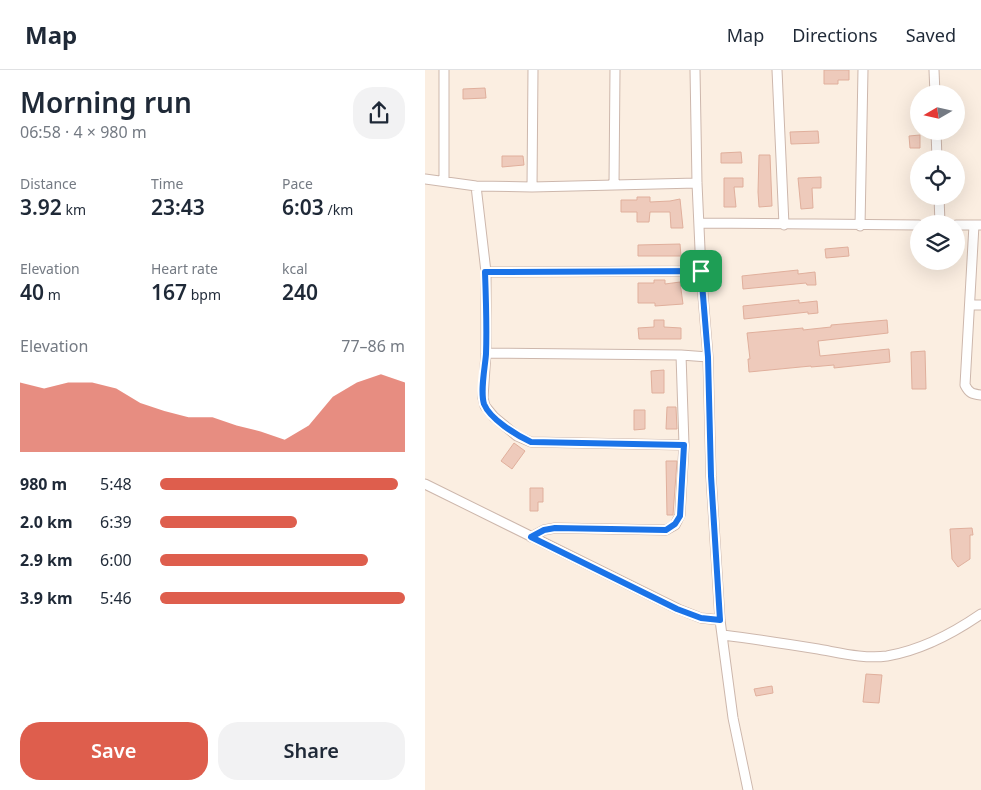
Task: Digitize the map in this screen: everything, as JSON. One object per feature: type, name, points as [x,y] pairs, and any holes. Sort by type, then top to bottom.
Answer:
[{"type":"street","points":[[444,70],[444,182]]},
{"type":"street","points":[[533,70],[533,187]]},
{"type":"street","points":[[614,185],[615,70]]},
{"type":"street","points":[[695,70],[697,183],[701,271],[708,357],[711,476],[720,620],[733,718],[748,790]]},
{"type":"street","points":[[777,70],[783,224]]},
{"type":"street","points":[[860,226],[863,70]]},
{"type":"street","points":[[933,70],[934,85]]},
{"type":"street","points":[[425,179],[476,186],[533,187],[697,183]]},
{"type":"street","points":[[476,186],[485,272],[486,353],[483,398],[485,406],[494,417],[517,436],[531,442],[684,445]]},
{"type":"street","points":[[699,224],[910,225]]},
{"type":"street","points":[[977,225],[965,385],[972,394],[981,395]]},
{"type":"street","points":[[485,272],[701,271]]},
{"type":"street","points":[[970,305],[981,305]]},
{"type":"street","points":[[486,353],[681,355],[708,357]]},
{"type":"street","points":[[531,537],[544,530],[555,528],[666,530],[675,524],[680,516],[684,445],[681,355]]},
{"type":"street","points":[[425,484],[677,609],[701,618],[720,620]]},
{"type":"street","points":[[723,635],[867,657],[886,656],[936,642],[981,614]]},
{"type":"building","points":[[824,70],[849,70],[849,80],[838,80],[838,84],[824,84]]},
{"type":"building","points":[[485,88],[486,98],[463,99],[463,89]]},
{"type":"building","points":[[818,131],[819,143],[791,144],[790,132]]},
{"type":"building","points":[[909,136],[910,140],[920,140],[920,148],[910,148]]},
{"type":"building","points":[[741,152],[742,163],[721,163],[721,153]]},
{"type":"building","points":[[759,155],[770,155],[772,206],[759,207]]},
{"type":"building","points":[[502,156],[523,156],[524,165],[502,167]]},
{"type":"building","points":[[821,177],[821,188],[812,188],[813,208],[801,209],[798,178]]},
{"type":"building","points":[[724,178],[743,178],[743,187],[734,187],[736,207],[724,207]]},
{"type":"building","points":[[637,197],[650,197],[650,202],[680,199],[683,228],[671,228],[670,212],[650,212],[649,222],[637,222],[637,212],[621,212],[621,200],[637,200]]},
{"type":"building","points":[[680,244],[681,256],[638,256],[638,245]]},
{"type":"building","points":[[848,247],[849,256],[826,258],[825,249]]},
{"type":"building","points":[[798,270],[798,274],[815,272],[816,285],[807,285],[806,283],[743,289],[742,276]]},
{"type":"building","points":[[654,280],[665,280],[665,284],[680,282],[683,304],[655,306],[655,303],[638,303],[638,283],[654,283]]},
{"type":"building","points":[[799,300],[799,303],[817,301],[818,313],[808,314],[808,312],[744,319],[743,306]]},
{"type":"building","points":[[654,320],[664,320],[664,327],[681,328],[681,339],[639,339],[638,328],[654,327]]},
{"type":"building","points":[[887,320],[888,333],[818,341],[820,356],[889,349],[890,362],[834,368],[834,365],[811,366],[749,372],[748,359],[750,359],[747,333],[803,328],[803,330],[831,327],[831,325]]},
{"type":"building","points":[[925,351],[926,389],[912,389],[911,352]]},
{"type":"building","points":[[664,370],[664,393],[652,393],[651,371]]},
{"type":"building","points":[[667,407],[676,407],[677,429],[666,429]]},
{"type":"building","points":[[634,410],[645,410],[645,429],[634,430]]},
{"type":"building","points":[[514,443],[525,451],[512,469],[501,461]]},
{"type":"building","points":[[666,461],[677,461],[673,515],[667,515]]},
{"type":"building","points":[[530,488],[543,488],[543,502],[538,502],[538,511],[530,511]]},
{"type":"building","points":[[972,528],[973,535],[970,535],[970,559],[958,567],[952,559],[950,529]]},
{"type":"building","points":[[866,674],[882,675],[879,703],[863,702]]},
{"type":"building","points":[[772,686],[773,693],[756,696],[754,689]]},
{"type":"route","points":[[701,271],[708,357],[711,476],[720,620],[701,618],[677,609],[531,537],[544,530],[555,528],[666,530],[675,524],[680,516],[684,445],[531,442],[517,436],[494,417],[485,406],[483,398],[486,353],[485,272],[701,271]]}]
